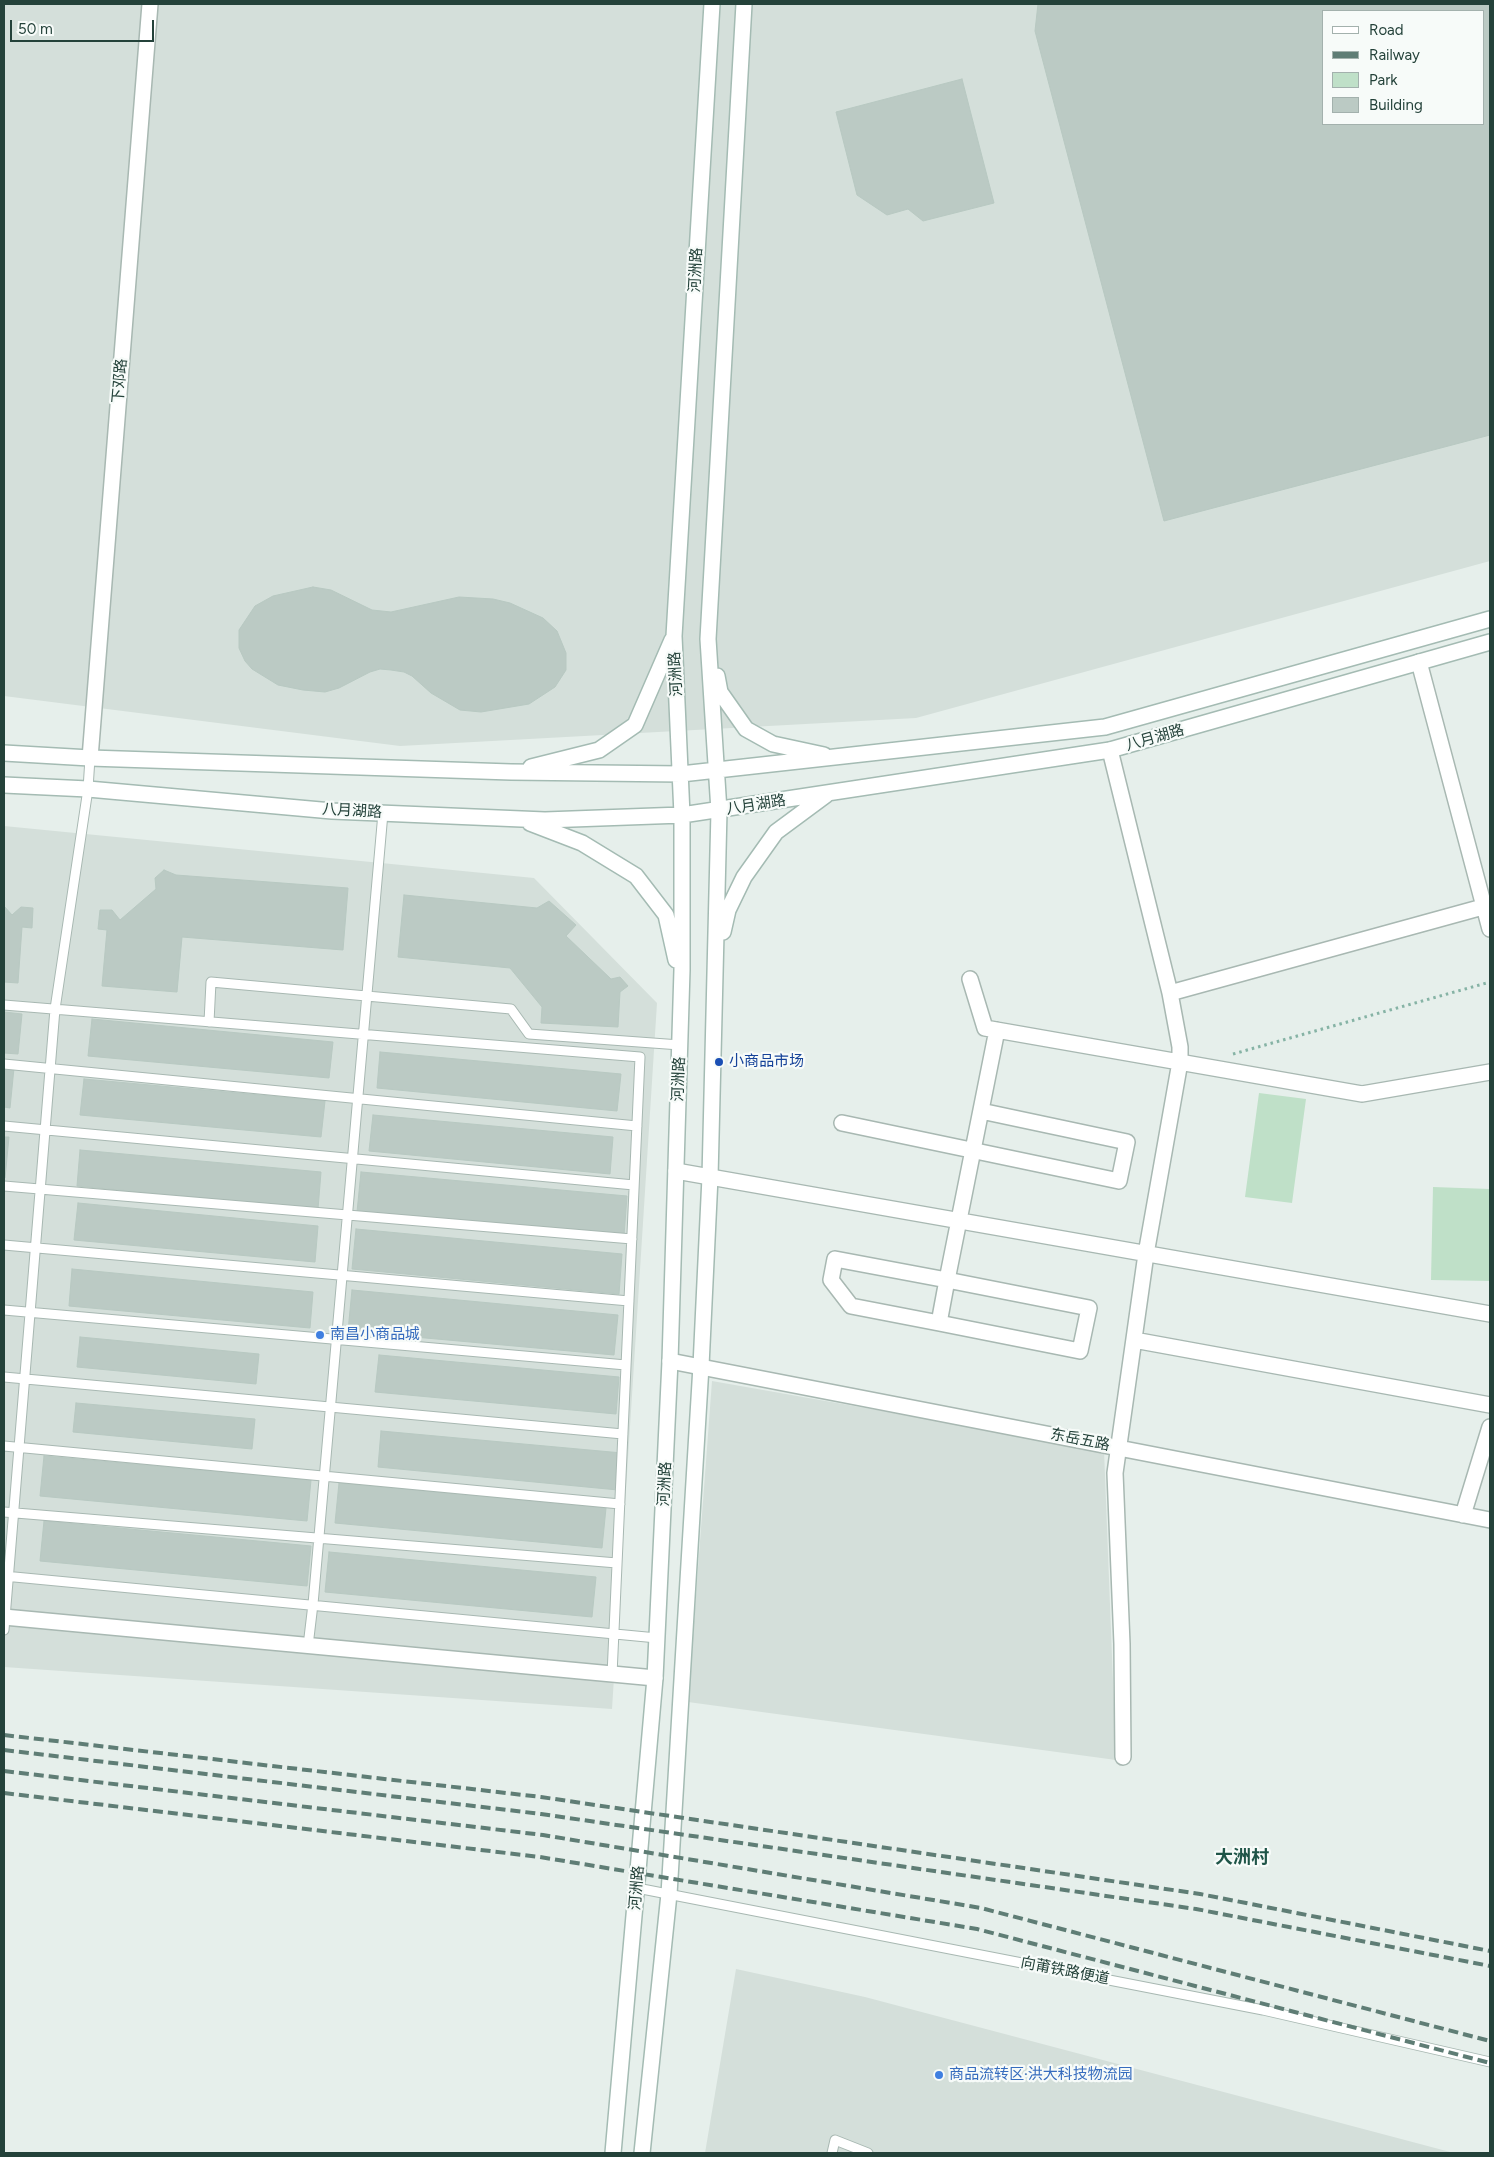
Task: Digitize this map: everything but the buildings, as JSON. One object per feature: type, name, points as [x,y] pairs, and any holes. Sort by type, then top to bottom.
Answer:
[{"type":"main road","name":"下邓路","points":[[90,758],[150,4]]},
{"type":"main road","name":"河洲路","points":[[613,2153],[638,1888],[655,1678],[670,1361],[682,984],[682,815],[674,636],[712,4]]},
{"type":"main road","points":[[642,2153],[669,1894],[701,1366],[710,1177],[719,811],[708,639],[744,4]]},
{"type":"main road","name":"八月湖路","points":[[4,753],[90,758],[511,772],[681,774],[1105,727],[1490,619]]},
{"type":"main road","points":[[511,772],[599,750],[635,725],[674,636]]},
{"type":"main road","points":[[708,639],[720,692],[746,729],[774,744],[837,758]]},
{"type":"main road","name":"八月湖路","points":[[4,785],[88,790],[322,810],[383,813],[546,820],[682,815],[719,811],[1110,750],[1490,642]]},
{"type":"main road","points":[[1419,662],[1487,906],[1490,929]]},
{"type":"main road","points":[[1110,750],[1170,993],[1180,1047],[1180,1062],[1146,1254],[1115,1473],[1122,1644],[1123,1757]]},
{"type":"main road","points":[[716,963],[728,910],[744,877],[776,832],[827,794]]},
{"type":"main road","points":[[520,819],[582,843],[636,876],[666,915],[682,984]]},
{"type":"main road","points":[[1170,993],[1487,906]]},
{"type":"main road","points":[[970,979],[985,1028],[1362,1094],[1490,1072]]},
{"type":"main road","points":[[939,1323],[997,1030]]},
{"type":"main road","points":[[842,1122],[1119,1181],[1127,1142],[981,1111]]},
{"type":"main road","points":[[676,1171],[1490,1314]]},
{"type":"main road","points":[[835,1259],[947,1280],[1088,1308],[1080,1351],[851,1306],[831,1280],[835,1259]]},
{"type":"main road","points":[[1134,1340],[1490,1405]]},
{"type":"main road","name":"东岳五路","points":[[670,1361],[1490,1520]]},
{"type":"main road","points":[[1463,1515],[1490,1427]]},
{"type":"main road","points":[[4,1622],[308,1646],[655,1678]]},
{"type":"lane","points":[[4,1622],[6,1576],[14,1512],[55,1010],[88,790],[90,758]]},
{"type":"lane","points":[[308,1646],[325,1476],[383,813]]},
{"type":"lane","points":[[209,1022],[211,982],[511,1009],[529,1034],[680,1045]]},
{"type":"lane","points":[[4,999],[55,1010]]},
{"type":"lane","points":[[4,1005],[640,1057],[612,1674]]},
{"type":"lane","points":[[4,1064],[637,1126]]},
{"type":"lane","points":[[4,1126],[634,1185]]},
{"type":"lane","points":[[4,1186],[632,1239]]},
{"type":"lane","points":[[4,1246],[629,1301]]},
{"type":"lane","points":[[4,1310],[626,1365]]},
{"type":"lane","points":[[4,1377],[623,1434]]},
{"type":"lane","points":[[4,1446],[620,1504]]},
{"type":"lane","points":[[4,1512],[617,1563]]},
{"type":"lane","points":[[6,1576],[657,1638]]},
{"type":"lane","name":"向莆铁路便道","points":[[638,1888],[1263,2010],[1490,2062]]},
{"type":"lane","points":[[832,2153],[835,2140],[868,2153]]},
{"type":"path","points":[[1232,1054],[1490,982]]},
{"type":"shaded area","points":[[4,4],[1490,4],[1490,561],[916,718],[400,746],[4,696]]},
{"type":"shaded area","name":"南昌小商品城","points":[[4,826],[534,878],[657,1003],[612,1709],[4,1667]]},
{"type":"shaded area","points":[[712,1381],[1104,1450],[1116,1760],[688,1702]]},
{"type":"shaded area","name":"商品流转区·洪大科技物流园","points":[[736,1969],[865,1997],[1454,2153],[705,2153]]},
{"type":"green space","points":[[1259,1093],[1306,1099],[1292,1203],[1245,1197]]},
{"type":"green space","points":[[1433,1187],[1490,1189],[1490,1281],[1431,1280]]},
{"type":"railway","points":[[4,1735],[541,1797],[1200,1894],[1490,1951]]},
{"type":"railway","points":[[4,1750],[541,1814],[1196,1909],[1490,1966]]},
{"type":"railway","points":[[4,1771],[543,1835],[981,1908],[1490,2041]]},
{"type":"railway","points":[[4,1793],[540,1857],[977,1929],[1490,2063]]},
{"type":"place","name":"小商品市场","points":[[719,1062]]},
{"type":"place","name":"南昌小商品城","points":[[320,1335]]},
{"type":"place","name":"商品流转区·洪大科技物流园","points":[[939,2075]]},
{"type":"district","name":"大洲村","points":[[1242,1858]]}]
